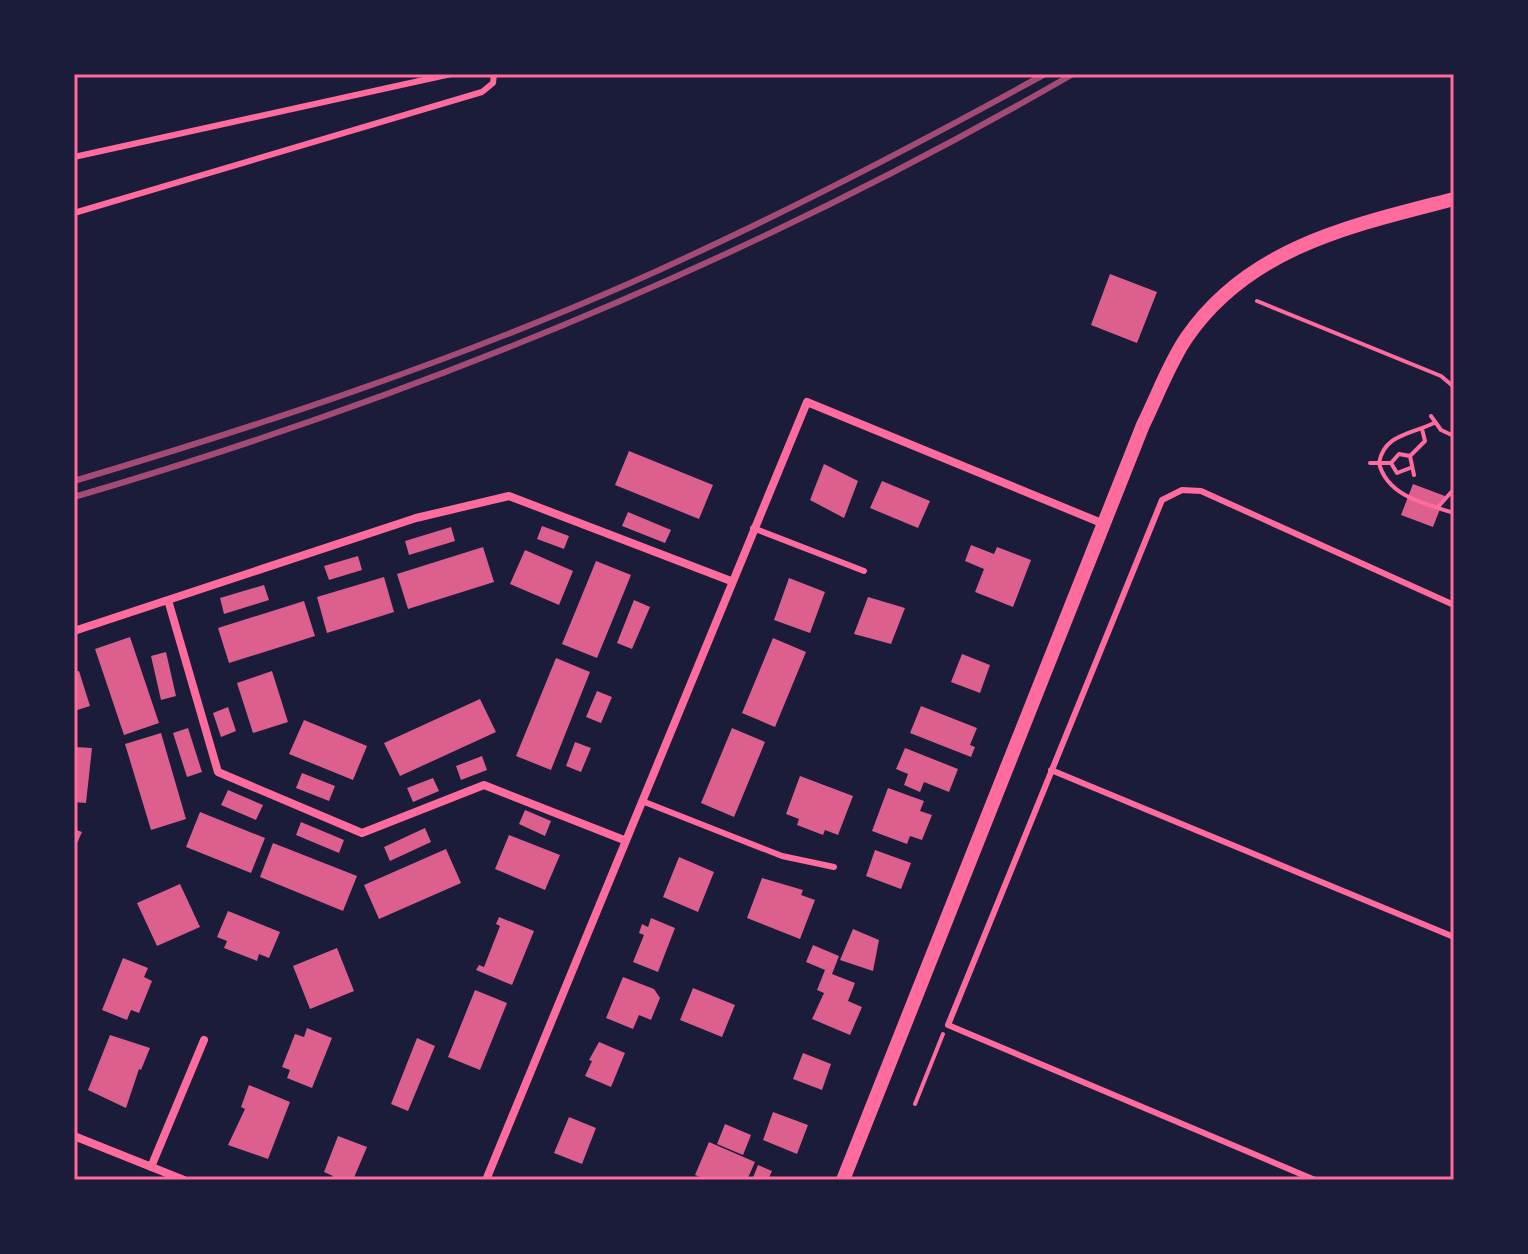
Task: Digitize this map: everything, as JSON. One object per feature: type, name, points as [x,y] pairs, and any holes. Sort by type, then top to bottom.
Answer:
[{"type":"street","points":[[843,1180],[1143,425],[1187,337],[1223,296],[1277,255],[1370,221],[1454,199]]},
{"type":"street","points":[[486,1180],[807,402],[1104,524]]},
{"type":"street","points":[[74,631],[416,518],[509,496],[731,581]]},
{"type":"street","points":[[168,600],[218,772],[362,833],[484,785],[624,840]]},
{"type":"street","points":[[151,1167],[204,1040]]},
{"type":"street","points":[[74,1136],[184,1180]]},
{"type":"lane","points":[[74,157],[451,74]]},
{"type":"lane","points":[[74,213],[482,92],[493,83],[494,74]]},
{"type":"lane","points":[[1315,1180],[948,1025],[1154,516],[1170,494],[1182,490],[1201,491],[1454,605]]},
{"type":"lane","points":[[753,528],[864,571]]},
{"type":"lane","points":[[1051,770],[1454,937]]},
{"type":"lane","points":[[640,801],[782,856],[834,867]]},
{"type":"path","points":[[1257,301],[1441,376],[1454,387]]},
{"type":"path","points":[[1431,416],[1434,423],[1454,436]]},
{"type":"path","points":[[1434,423],[1393,439],[1385,446],[1379,463],[1386,482],[1403,494],[1454,513]]},
{"type":"path","points":[[1414,475],[1410,456],[1425,441],[1422,429]]},
{"type":"path","points":[[1370,463],[1391,463],[1399,454],[1410,456]]},
{"type":"path","points":[[1391,463],[1397,473],[1411,468]]},
{"type":"path","points":[[1438,507],[1454,489]]},
{"type":"path","points":[[915,1104],[948,1025]]},
{"type":"building","points":[[1110,274],[1157,292],[1137,343],[1091,325]]},
{"type":"building","points":[[629,451],[713,485],[699,519],[615,485]]},
{"type":"building","points":[[824,464],[858,481],[844,518],[810,500]]},
{"type":"building","points":[[882,481],[930,501],[918,528],[870,508]]},
{"type":"building","points":[[1413,484],[1445,496],[1433,527],[1401,515]]},
{"type":"building","points":[[628,512],[671,530],[665,543],[622,526]]},
{"type":"building","points":[[542,526],[569,536],[564,549],[537,539]]},
{"type":"building","points":[[451,527],[455,541],[409,555],[405,541]]},
{"type":"building","points":[[971,545],[994,554],[997,547],[1031,560],[1013,607],[975,592],[984,569],[965,561]]},
{"type":"building","points":[[483,547],[494,582],[408,609],[397,574]]},
{"type":"building","points":[[525,550],[573,571],[559,605],[510,584]]},
{"type":"building","points":[[358,556],[362,570],[329,580],[324,566]]},
{"type":"building","points":[[596,561],[631,575],[597,658],[562,644]]},
{"type":"building","points":[[384,577],[394,612],[327,633],[317,597]]},
{"type":"building","points":[[789,578],[825,592],[810,633],[774,620]]},
{"type":"building","points":[[264,585],[269,600],[224,614],[220,598]]},
{"type":"building","points":[[868,597],[905,608],[891,644],[854,634]]},
{"type":"building","points":[[634,600],[650,607],[632,649],[617,643]]},
{"type":"building","points":[[304,601],[315,636],[229,663],[218,628]]},
{"type":"building","points":[[130,637],[159,723],[124,735],[95,649]]},
{"type":"building","points":[[773,638],[806,652],[775,727],[742,713]]},
{"type":"building","points":[[166,652],[176,696],[161,700],[151,656]]},
{"type":"building","points":[[962,654],[990,665],[980,693],[951,682]]},
{"type":"building","points":[[556,658],[590,672],[551,770],[516,756]]},
{"type":"building","points":[[79,671],[90,706],[74,711],[74,672]]},
{"type":"building","points":[[272,671],[288,722],[253,733],[237,683]]},
{"type":"building","points":[[597,691],[612,697],[601,723],[586,717]]},
{"type":"building","points":[[480,699],[496,732],[400,776],[384,743]]},
{"type":"building","points":[[921,706],[977,728],[970,745],[975,747],[971,757],[910,733]]},
{"type":"building","points":[[228,707],[236,731],[221,737],[213,713]]},
{"type":"building","points":[[304,720],[367,746],[353,780],[289,754]]},
{"type":"building","points":[[188,728],[202,772],[187,777],[173,733]]},
{"type":"building","points":[[732,728],[765,742],[734,817],[701,803]]},
{"type":"building","points":[[161,733],[186,819],[151,830],[125,744]]},
{"type":"building","points":[[575,742],[591,748],[581,772],[566,766]]},
{"type":"building","points":[[74,747],[92,748],[86,803],[74,802]]},
{"type":"building","points":[[905,748],[958,769],[949,792],[924,782],[920,792],[904,785],[908,774],[896,769]]},
{"type":"building","points":[[482,756],[487,770],[461,780],[456,766]]},
{"type":"building","points":[[302,773],[335,786],[329,801],[296,788]]},
{"type":"building","points":[[800,776],[853,796],[838,835],[825,830],[823,835],[797,825],[799,819],[786,814]]},
{"type":"building","points":[[433,778],[439,791],[413,802],[407,788]]},
{"type":"building","points":[[888,788],[924,801],[920,811],[932,815],[922,840],[910,836],[907,844],[872,831]]},
{"type":"building","points":[[228,790],[263,805],[256,820],[221,805]]},
{"type":"building","points":[[525,810],[551,821],[545,836],[519,824]]},
{"type":"building","points":[[200,812],[265,838],[251,873],[186,847]]},
{"type":"building","points":[[301,822],[344,840],[339,853],[296,835]]},
{"type":"building","points":[[425,828],[431,842],[390,861],[384,847]]},
{"type":"building","points":[[74,829],[82,832],[74,850]]},
{"type":"building","points":[[509,835],[560,855],[545,890],[495,869]]},
{"type":"building","points":[[273,843],[357,876],[343,911],[260,877]]},
{"type":"building","points":[[446,849],[461,883],[379,919],[364,885]]},
{"type":"building","points":[[875,850],[911,863],[901,889],[866,876]]},
{"type":"building","points":[[679,857],[714,872],[698,912],[663,897]]},
{"type":"building","points":[[762,878],[803,890],[801,895],[815,900],[800,939],[747,918]]},
{"type":"building","points":[[180,884],[200,927],[157,946],[137,903]]},
{"type":"building","points":[[228,911],[280,932],[269,958],[259,954],[257,961],[224,948],[227,941],[217,937]]},
{"type":"building","points":[[499,917],[534,931],[512,985],[476,970],[479,965],[484,967],[500,926],[496,924]]},
{"type":"building","points":[[651,918],[675,928],[658,972],[633,962],[644,935],[639,933],[642,924],[648,927]]},
{"type":"building","points":[[853,929],[879,940],[873,971],[840,960]]},
{"type":"building","points":[[813,945],[839,956],[832,974],[855,983],[848,1001],[862,1007],[850,1035],[812,1019],[824,993],[817,990],[825,970],[806,962]]},
{"type":"building","points":[[337,948],[354,991],[310,1009],[293,966]]},
{"type":"building","points":[[123,958],[148,968],[144,977],[152,981],[139,1013],[131,1010],[127,1020],[102,1010]]},
{"type":"building","points":[[623,977],[654,989],[660,998],[651,1020],[639,1015],[633,1029],[606,1018]]},
{"type":"building","points":[[693,988],[735,1005],[722,1037],[680,1020]]},
{"type":"building","points":[[475,990],[507,1003],[480,1070],[448,1057]]},
{"type":"building","points":[[307,1028],[332,1038],[312,1088],[287,1078],[290,1070],[282,1067],[295,1034],[304,1037]]},
{"type":"building","points":[[110,1035],[150,1048],[139,1069],[126,1108],[88,1090]]},
{"type":"building","points":[[417,1038],[435,1046],[408,1111],[391,1104]]},
{"type":"building","points":[[599,1042],[625,1053],[611,1087],[585,1076]]},
{"type":"building","points":[[803,1053],[831,1064],[822,1090],[793,1079]]},
{"type":"building","points":[[249,1085],[290,1102],[268,1159],[228,1145],[245,1109],[241,1107]]},
{"type":"building","points":[[773,1112],[808,1125],[797,1154],[763,1140]]},
{"type":"building","points":[[569,1117],[596,1128],[582,1164],[554,1153]]},
{"type":"building","points":[[725,1124],[751,1135],[743,1155],[717,1144]]},
{"type":"building","points":[[338,1136],[367,1147],[353,1180],[331,1180],[333,1176],[324,1172]]},
{"type":"building","points":[[709,1142],[755,1162],[747,1180],[707,1180],[695,1175]]},
{"type":"building","points":[[758,1165],[772,1171],[768,1180],[752,1180]]},
{"type":"railway","points":[[74,481],[354,391],[560,313],[786,210],[1045,74]]},
{"type":"railway","points":[[74,497],[333,413],[586,316],[833,203],[1073,74]]}]
